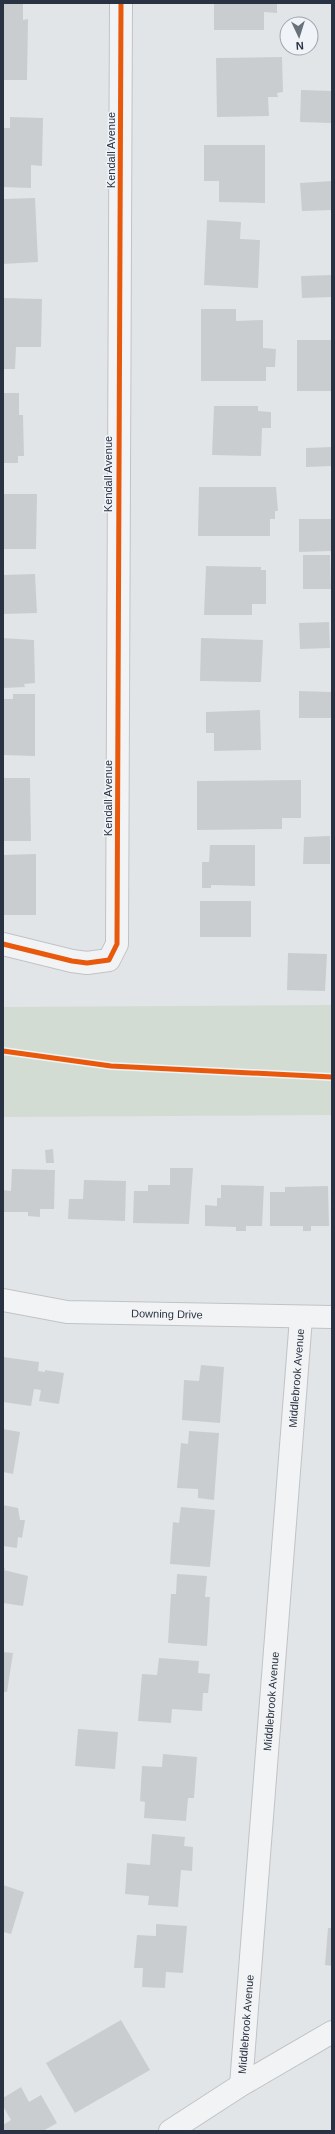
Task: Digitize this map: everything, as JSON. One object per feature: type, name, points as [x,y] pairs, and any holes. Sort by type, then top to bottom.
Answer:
[{"type":"street","name":"Kendall Avenue","points":[[3,944],[72,962],[87,963],[109,960],[117,944],[121,3]]},
{"type":"street","name":"Downing Drive","points":[[3,1300],[67,1312],[301,1318],[332,1317]]},
{"type":"street","name":"Middlebrook Avenue","points":[[241,2085],[301,1318]]},
{"type":"street","points":[[170,2131],[241,2085],[332,2032]]},
{"type":"shaded area","points":[[332,1005],[332,1115],[3,1117],[3,1007]]},
{"type":"building","points":[[3,3],[23,3],[23,20],[28,19],[27,80],[3,80]]},
{"type":"building","points":[[214,3],[277,3],[277,13],[264,12],[264,30],[214,30]]},
{"type":"building","points":[[282,57],[283,92],[277,93],[278,97],[268,97],[269,116],[217,117],[216,58]]},
{"type":"building","points":[[301,90],[332,91],[331,123],[300,122]]},
{"type":"building","points":[[10,117],[43,118],[42,166],[31,165],[31,188],[3,187],[3,128],[10,128]]},
{"type":"building","points":[[204,145],[265,145],[265,203],[219,202],[219,181],[204,181]]},
{"type":"building","points":[[332,181],[332,210],[302,211],[300,183]]},
{"type":"building","points":[[35,198],[38,262],[3,264],[3,199]]},
{"type":"building","points":[[207,220],[241,222],[240,239],[260,240],[258,288],[204,285]]},
{"type":"building","points":[[332,275],[332,297],[302,298],[301,276]]},
{"type":"building","points":[[3,298],[42,299],[41,347],[16,347],[15,369],[3,369]]},
{"type":"building","points":[[201,309],[236,309],[236,321],[263,320],[263,348],[276,349],[275,367],[266,367],[266,381],[201,381]]},
{"type":"building","points":[[297,340],[331,340],[331,391],[297,391]]},
{"type":"building","points":[[3,393],[19,393],[19,415],[23,415],[24,456],[18,456],[18,463],[3,463]]},
{"type":"building","points":[[214,406],[258,406],[258,411],[271,412],[271,428],[262,428],[261,456],[212,455]]},
{"type":"building","points":[[332,447],[332,466],[306,467],[306,448]]},
{"type":"building","points":[[199,487],[276,487],[278,511],[275,511],[275,519],[270,519],[270,536],[198,536]]},
{"type":"building","points":[[3,494],[37,494],[36,549],[3,549]]},
{"type":"building","points":[[299,519],[332,519],[331,551],[299,552]]},
{"type":"building","points":[[303,555],[330,555],[331,589],[303,589]]},
{"type":"building","points":[[206,566],[261,567],[261,570],[266,570],[266,604],[252,604],[252,615],[204,615]]},
{"type":"building","points":[[35,574],[37,613],[3,614],[3,575]]},
{"type":"building","points":[[329,622],[330,648],[300,649],[299,623]]},
{"type":"building","points":[[3,638],[34,640],[35,683],[24,684],[25,687],[3,688]]},
{"type":"building","points":[[201,638],[263,640],[261,682],[200,681]]},
{"type":"building","points":[[299,691],[331,692],[331,718],[299,718]]},
{"type":"building","points":[[13,694],[35,694],[35,756],[3,755],[3,699],[13,699]]},
{"type":"building","points":[[260,710],[261,750],[214,751],[214,733],[206,733],[206,712]]},
{"type":"building","points":[[3,778],[30,778],[31,841],[3,841]]},
{"type":"building","points":[[301,780],[301,818],[282,818],[282,829],[197,830],[197,781]]},
{"type":"building","points":[[330,836],[330,864],[303,864],[304,837]]},
{"type":"building","points":[[210,845],[255,845],[255,886],[211,885],[211,888],[202,888],[202,862],[209,862]]},
{"type":"building","points":[[36,854],[36,915],[3,915],[3,855]]},
{"type":"building","points":[[200,901],[251,901],[251,937],[200,937]]},
{"type":"building","points":[[288,953],[327,954],[325,991],[287,990]]},
{"type":"building","points":[[53,1149],[54,1163],[46,1163],[45,1150]]},
{"type":"building","points":[[170,1168],[193,1168],[189,1224],[133,1223],[134,1191],[148,1191],[148,1185],[170,1185]]},
{"type":"building","points":[[12,1169],[55,1170],[54,1209],[40,1209],[40,1217],[28,1216],[28,1212],[3,1212],[3,1190],[11,1191]]},
{"type":"building","points":[[84,1180],[126,1181],[125,1221],[68,1219],[69,1199],[83,1199]]},
{"type":"building","points":[[221,1185],[264,1186],[262,1226],[246,1226],[246,1231],[236,1231],[236,1227],[205,1226],[205,1205],[217,1206],[217,1198],[221,1198]]},
{"type":"building","points":[[328,1186],[329,1226],[311,1226],[311,1231],[303,1231],[303,1226],[270,1226],[270,1192],[285,1192],[285,1187]]},
{"type":"building","points":[[3,1357],[39,1362],[38,1371],[45,1372],[45,1370],[64,1373],[59,1404],[39,1401],[41,1390],[34,1389],[31,1406],[3,1402]]},
{"type":"building","points":[[201,1365],[224,1367],[220,1423],[182,1420],[184,1380],[199,1381]]},
{"type":"building","points":[[3,1429],[20,1432],[13,1474],[3,1472]]},
{"type":"building","points":[[189,1431],[219,1433],[214,1500],[198,1498],[198,1489],[177,1488],[181,1443],[188,1444]]},
{"type":"building","points":[[3,1505],[18,1508],[20,1520],[25,1520],[22,1538],[18,1537],[17,1548],[3,1546]]},
{"type":"building","points":[[181,1507],[215,1510],[210,1567],[170,1564],[173,1522],[179,1523]]},
{"type":"building","points":[[3,1568],[5,1568],[4,1570],[28,1576],[23,1606],[3,1603]]},
{"type":"building","points":[[177,1574],[207,1576],[205,1597],[210,1597],[207,1646],[168,1643],[171,1594],[176,1594]]},
{"type":"building","points":[[3,1652],[13,1653],[7,1692],[3,1692]]},
{"type":"building","points":[[159,1658],[199,1661],[198,1673],[210,1674],[208,1693],[203,1693],[202,1711],[172,1709],[171,1723],[138,1721],[142,1674],[157,1675]]},
{"type":"building","points":[[78,1729],[118,1732],[115,1769],[75,1766]]},
{"type":"building","points":[[163,1754],[197,1757],[194,1798],[188,1798],[186,1821],[144,1818],[145,1802],[140,1801],[142,1766],[162,1767]]},
{"type":"building","points":[[152,1834],[185,1837],[184,1846],[193,1847],[192,1871],[181,1870],[178,1907],[148,1905],[149,1896],[125,1894],[127,1863],[150,1865]]},
{"type":"building","points":[[3,1885],[24,1892],[11,1934],[3,1932]]},
{"type":"building","points":[[156,1924],[187,1926],[183,1973],[166,1972],[165,1988],[142,1987],[143,1968],[134,1968],[137,1935],[156,1936]]},
{"type":"building","points":[[328,1928],[332,1928],[332,1966],[325,1965]]},
{"type":"building","points":[[121,2020],[150,2070],[75,2113],[46,2063]]},
{"type":"building","points":[[21,2087],[29,2102],[41,2095],[57,2123],[43,2131],[3,2131],[3,2125],[11,2120],[3,2106],[3,2098]]},
{"type":"cycle path","points":[[3,944],[72,961],[87,963],[109,960],[117,944],[121,3]]},
{"type":"cycle path","points":[[3,1051],[111,1066],[332,1077]]}]
